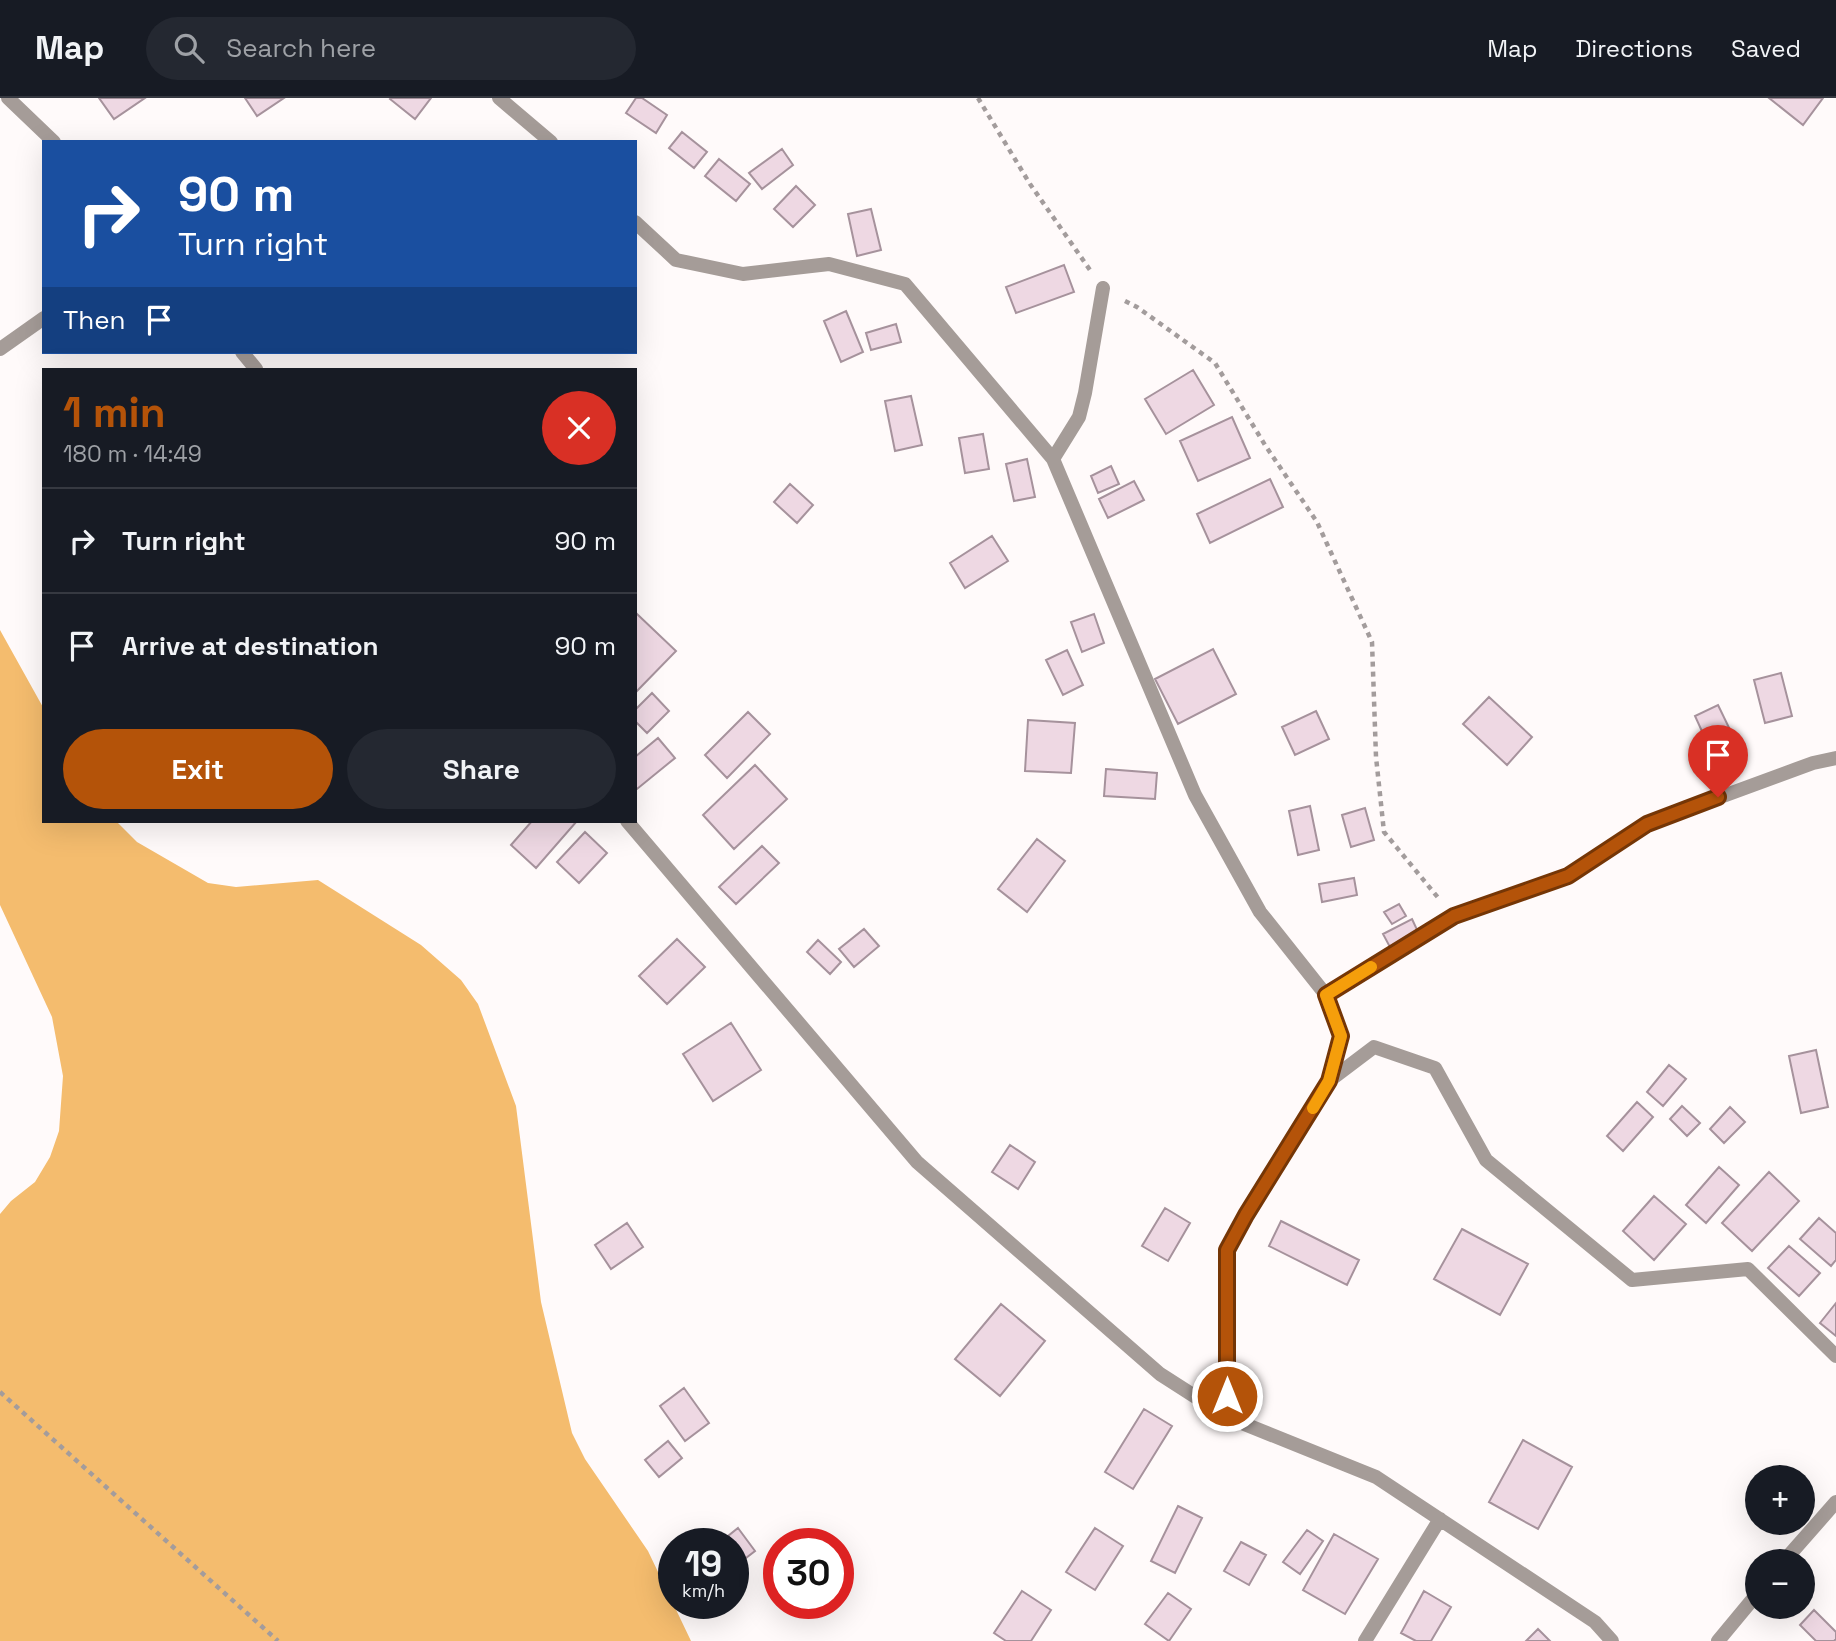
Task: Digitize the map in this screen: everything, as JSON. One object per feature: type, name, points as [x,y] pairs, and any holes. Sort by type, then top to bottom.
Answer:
[{"type":"street","points":[[8,98],[52,140]]},
{"type":"street","points":[[499,98],[549,140]]},
{"type":"street","points":[[637,224],[676,260],[743,274],[829,264],[905,284],[1053,459],[1195,795],[1260,912],[1326,995],[1341,1036],[1329,1081],[1227,1250],[1227,1417]]},
{"type":"street","points":[[1053,459],[1079,416],[1103,288]]},
{"type":"street","points":[[0,349],[42,319]]},
{"type":"street","points":[[245,354],[255,368]]},
{"type":"street","points":[[1326,995],[1454,916],[1568,876],[1647,824],[1814,763],[1836,758]]},
{"type":"street","points":[[629,823],[917,1162],[1160,1374],[1227,1417],[1376,1477],[1595,1622],[1606,1639]]},
{"type":"street","points":[[1329,1081],[1374,1047],[1435,1068],[1486,1160],[1632,1280],[1748,1269],[1836,1356]]},
{"type":"street","points":[[1795,1549],[1836,1502]]},
{"type":"street","points":[[1365,1641],[1440,1519]]},
{"type":"street","points":[[1718,1641],[1745,1608]]},
{"type":"path","points":[[978,98],[1030,184],[1103,288],[1137,307],[1215,363],[1265,446],[1317,522],[1372,642],[1376,757],[1384,832],[1454,916]]},
{"type":"path","points":[[0,1392],[278,1641]]},
{"type":"shaded area","points":[[0,630],[42,705],[42,823],[118,823],[137,842],[208,883],[236,887],[318,880],[421,945],[461,980],[478,1004],[516,1106],[541,1302],[572,1433],[585,1459],[648,1551],[658,1572],[658,1619],[680,1619],[691,1641],[0,1641],[0,1214],[11,1201],[35,1182],[50,1157],[59,1131],[63,1076],[52,1017],[0,905]]},
{"type":"building","points":[[99,98],[145,98],[114,119]]},
{"type":"building","points":[[245,98],[284,98],[257,116]]},
{"type":"building","points":[[391,98],[431,98],[415,119]]},
{"type":"building","points":[[636,98],[642,98],[667,115],[656,133],[626,113]]},
{"type":"building","points":[[1769,98],[1823,98],[1803,125]]},
{"type":"building","points":[[682,132],[707,152],[694,168],[669,148]]},
{"type":"building","points":[[782,149],[793,165],[762,189],[749,173]]},
{"type":"building","points":[[719,159],[750,184],[736,201],[705,176]]},
{"type":"building","points":[[796,186],[815,205],[793,227],[774,209]]},
{"type":"building","points":[[871,209],[881,250],[857,256],[848,214]]},
{"type":"building","points":[[1064,265],[1074,292],[1016,313],[1006,287]]},
{"type":"building","points":[[846,311],[863,352],[841,362],[824,321]]},
{"type":"building","points":[[896,324],[901,342],[871,350],[866,333]]},
{"type":"building","points":[[1193,370],[1214,405],[1166,434],[1145,399]]},
{"type":"building","points":[[911,396],[922,445],[895,451],[885,401]]},
{"type":"building","points":[[1232,417],[1250,458],[1198,481],[1180,441]]},
{"type":"building","points":[[983,434],[989,469],[965,473],[959,438]]},
{"type":"building","points":[[1027,459],[1035,497],[1014,501],[1006,464]]},
{"type":"building","points":[[1111,466],[1119,484],[1098,493],[1091,476]]},
{"type":"building","points":[[1270,479],[1283,507],[1210,543],[1197,514]]},
{"type":"building","points":[[1134,481],[1144,500],[1108,518],[1099,499]]},
{"type":"building","points":[[790,484],[813,505],[797,523],[774,502]]},
{"type":"building","points":[[992,536],[1008,561],[965,588],[950,563]]},
{"type":"building","points":[[637,614],[676,651],[637,691]]},
{"type":"building","points":[[1094,614],[1104,643],[1082,652],[1071,622]]},
{"type":"building","points":[[1213,649],[1236,694],[1178,724],[1155,679]]},
{"type":"building","points":[[1067,650],[1083,685],[1063,695],[1046,660]]},
{"type":"building","points":[[1781,673],[1792,716],[1765,723],[1754,680]]},
{"type":"building","points":[[652,693],[669,711],[647,733],[637,723],[637,708]]},
{"type":"building","points":[[1489,697],[1532,737],[1507,765],[1463,724]]},
{"type":"building","points":[[1718,705],[1734,738],[1710,749],[1695,716]]},
{"type":"building","points":[[1316,711],[1329,739],[1295,755],[1282,727]]},
{"type":"building","points":[[748,712],[770,734],[727,778],[705,755]]},
{"type":"building","points":[[1028,720],[1075,723],[1071,773],[1025,771]]},
{"type":"building","points":[[658,738],[675,758],[637,789],[637,755]]},
{"type":"building","points":[[755,765],[787,799],[734,849],[703,815]]},
{"type":"building","points":[[1106,769],[1157,773],[1155,799],[1104,796]]},
{"type":"building","points":[[1310,806],[1319,850],[1298,855],[1289,811]]},
{"type":"building","points":[[1365,808],[1374,840],[1351,847],[1342,815]]},
{"type":"building","points":[[530,823],[575,823],[536,868],[511,845]]},
{"type":"building","points":[[585,832],[607,853],[579,883],[557,862]]},
{"type":"building","points":[[1037,839],[1065,861],[1027,912],[998,889]]},
{"type":"building","points":[[762,846],[779,863],[736,904],[719,887]]},
{"type":"building","points":[[1354,878],[1357,895],[1322,902],[1319,884]]},
{"type":"building","points":[[1399,904],[1406,916],[1392,924],[1384,912]]},
{"type":"building","points":[[1412,919],[1419,934],[1391,949],[1383,934]]},
{"type":"building","points":[[864,929],[879,946],[854,967],[839,949]]},
{"type":"building","points":[[677,939],[705,967],[667,1004],[639,976]]},
{"type":"building","points":[[818,940],[841,962],[830,974],[807,952]]},
{"type":"building","points":[[731,1023],[761,1070],[713,1101],[683,1054]]},
{"type":"building","points":[[1816,1050],[1828,1107],[1801,1113],[1789,1056]]},
{"type":"building","points":[[1669,1065],[1686,1079],[1663,1106],[1647,1092]]},
{"type":"building","points":[[1637,1102],[1653,1117],[1623,1151],[1607,1136]]},
{"type":"building","points":[[1682,1106],[1700,1123],[1687,1136],[1670,1119]]},
{"type":"building","points":[[1730,1107],[1745,1122],[1724,1143],[1710,1129]]},
{"type":"building","points":[[1010,1145],[1035,1162],[1018,1189],[992,1172]]},
{"type":"building","points":[[1719,1167],[1739,1185],[1706,1223],[1686,1205]]},
{"type":"building","points":[[1769,1172],[1799,1201],[1752,1251],[1722,1223]]},
{"type":"building","points":[[1654,1196],[1686,1224],[1654,1260],[1623,1231]]},
{"type":"building","points":[[1165,1208],[1190,1223],[1168,1261],[1142,1246]]},
{"type":"building","points":[[1819,1218],[1836,1233],[1836,1260],[1831,1266],[1800,1239]]},
{"type":"building","points":[[1281,1221],[1359,1260],[1347,1285],[1269,1246]]},
{"type":"building","points":[[627,1223],[643,1247],[611,1269],[595,1245]]},
{"type":"building","points":[[1462,1229],[1528,1264],[1500,1315],[1434,1279]]},
{"type":"building","points":[[1789,1246],[1820,1273],[1799,1296],[1768,1268]]},
{"type":"building","points":[[1836,1303],[1836,1336],[1820,1323]]},
{"type":"building","points":[[1001,1304],[1045,1341],[1000,1396],[955,1359]]},
{"type":"building","points":[[684,1388],[709,1423],[685,1441],[660,1406]]},
{"type":"building","points":[[1144,1409],[1172,1426],[1133,1489],[1105,1472]]},
{"type":"building","points":[[1523,1440],[1572,1467],[1538,1529],[1489,1502]]},
{"type":"building","points":[[668,1441],[682,1458],[659,1477],[645,1460]]},
{"type":"building","points":[[1178,1506],[1202,1518],[1175,1573],[1151,1561]]},
{"type":"building","points":[[1095,1528],[1123,1546],[1095,1590],[1066,1572]]},
{"type":"building","points":[[1307,1530],[1323,1541],[1300,1574],[1283,1562]]},
{"type":"building","points":[[1334,1534],[1378,1559],[1345,1614],[1303,1590]]},
{"type":"building","points":[[1241,1542],[1266,1555],[1249,1585],[1224,1571]]},
{"type":"building","points":[[749,1543],[755,1551],[749,1556]]},
{"type":"building","points":[[1022,1591],[1051,1610],[1031,1641],[1006,1641],[994,1633]]},
{"type":"building","points":[[1424,1591],[1451,1607],[1431,1641],[1416,1641],[1401,1633]]},
{"type":"building","points":[[1168,1593],[1191,1609],[1169,1641],[1145,1624]]},
{"type":"building","points":[[1815,1611],[1836,1632],[1836,1639],[1816,1641],[1800,1625],[1806,1619],[1815,1619]]},
{"type":"building","points":[[1538,1629],[1550,1641],[1526,1641]]},
{"type":"slow traffic","points":[[1313,1108],[1329,1081],[1341,1036],[1326,995],[1371,967]]},
{"type":"route","points":[[1227,1396],[1227,1250],[1329,1081],[1341,1036],[1326,995],[1454,916],[1568,876],[1647,824],[1718,797]]}]
